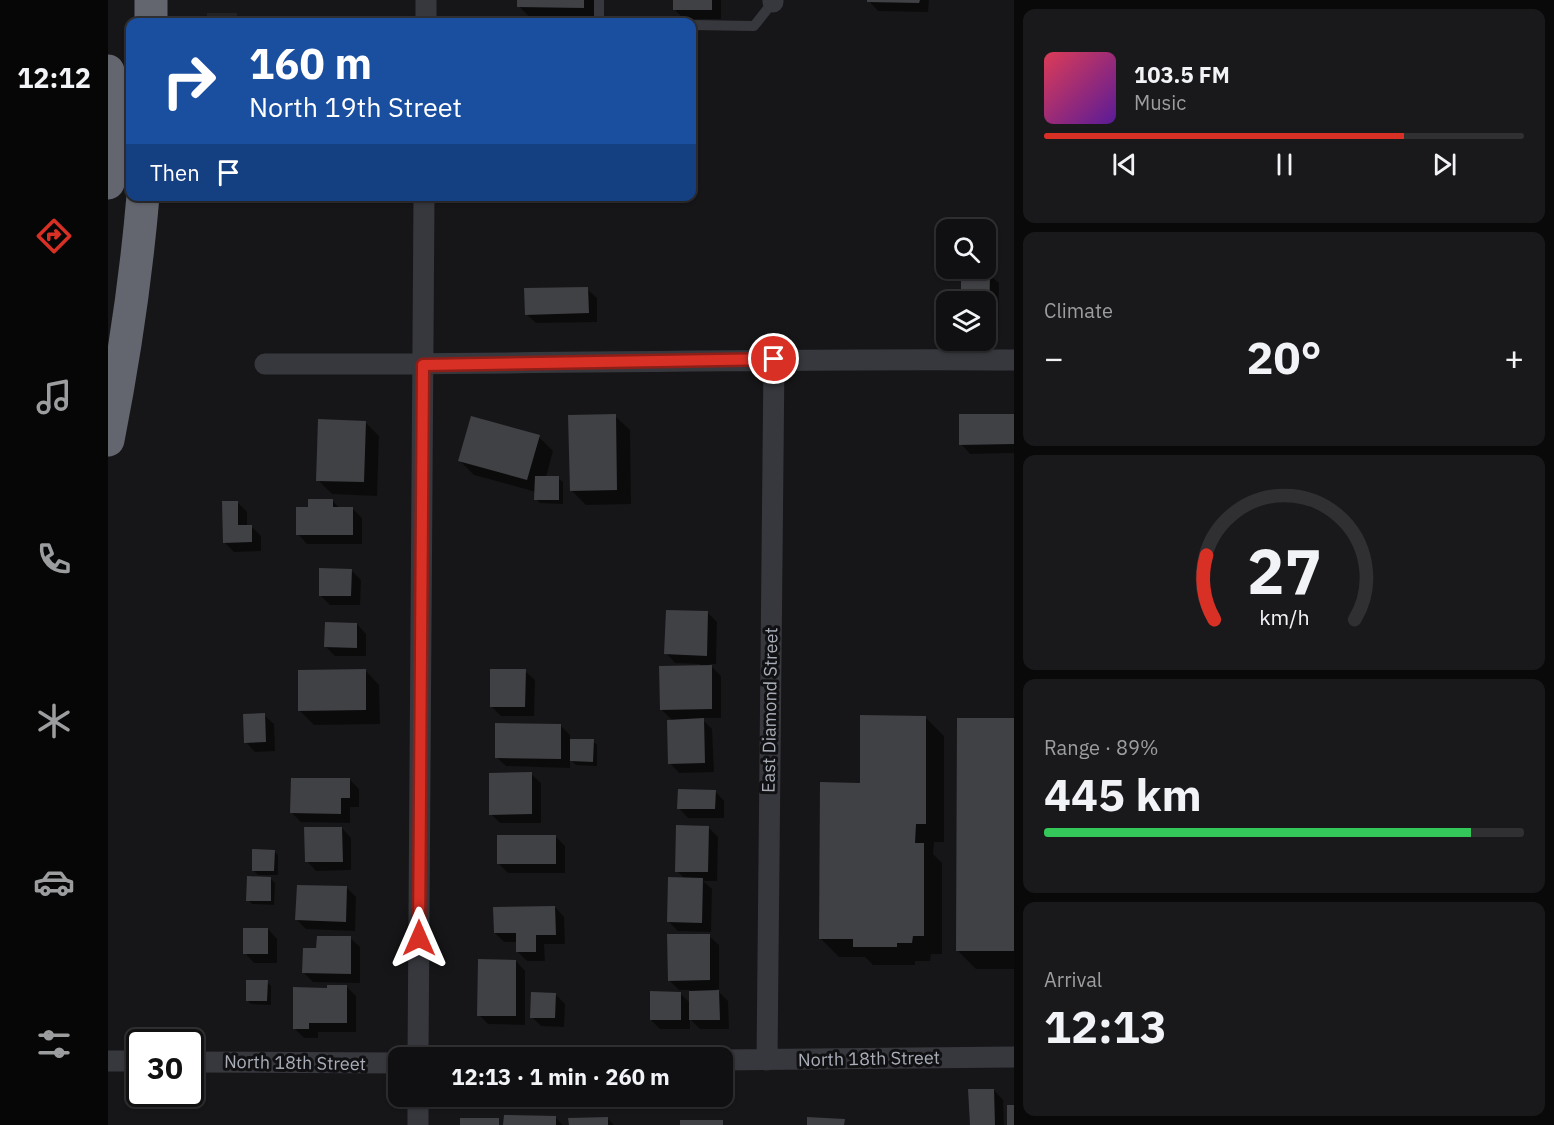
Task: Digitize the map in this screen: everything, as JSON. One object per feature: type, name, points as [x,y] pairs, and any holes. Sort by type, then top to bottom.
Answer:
[{"type":"highway","points":[[108,71],[109,173]]},
{"type":"highway","points":[[108,440],[127,340],[144,201]]},
{"type":"street","points":[[426,0],[426,18]]},
{"type":"street","points":[[418,1047],[424,201]]},
{"type":"street","points":[[264,364],[423,365],[774,359],[1014,360]]},
{"type":"street","name":"East Diamond Street","points":[[767,1060],[774,359]]},
{"type":"street","name":"North 18th Street","points":[[733,1060],[1014,1057]]},
{"type":"street","points":[[108,1061],[126,1061]]},
{"type":"street","name":"North 18th Street","points":[[204,1062],[388,1064]]},
{"type":"street","points":[[418,1107],[418,1125]]},
{"type":"lane","points":[[599,0],[599,18]]},
{"type":"lane","points":[[696,25],[754,26],[773,1]]},
{"type":"shaded area","points":[[207,13],[237,13],[237,18],[207,18]]},
{"type":"building","points":[[517,0],[584,0],[584,8],[517,7]]},
{"type":"building","points":[[673,0],[712,0],[712,10],[673,10]]},
{"type":"building","points":[[867,0],[920,0],[919,3],[867,2]]},
{"type":"building","points":[[961,279],[990,279],[990,291],[961,291]]},
{"type":"building","points":[[588,287],[589,313],[525,315],[524,288]]},
{"type":"building","points":[[616,414],[617,490],[570,491],[568,415]]},
{"type":"building","points":[[959,414],[1014,414],[1014,444],[959,445]]},
{"type":"building","points":[[471,416],[540,435],[527,480],[458,461]]},
{"type":"building","points":[[318,419],[366,421],[364,482],[316,481]]},
{"type":"building","points":[[535,476],[559,476],[559,500],[534,500]]},
{"type":"building","points":[[308,499],[333,499],[333,507],[353,507],[353,535],[296,535],[296,507],[308,507]]},
{"type":"building","points":[[222,501],[238,501],[238,525],[252,525],[252,542],[223,543]]},
{"type":"building","points":[[319,568],[352,569],[351,596],[319,596]]},
{"type":"building","points":[[666,610],[708,611],[707,656],[664,654]]},
{"type":"building","points":[[325,622],[357,623],[357,648],[324,647]]},
{"type":"building","points":[[712,665],[712,709],[660,710],[659,666]]},
{"type":"building","points":[[366,669],[366,710],[298,711],[298,670]]},
{"type":"building","points":[[490,669],[526,669],[525,707],[490,707]]},
{"type":"building","points":[[265,713],[266,742],[244,743],[243,714]]},
{"type":"building","points":[[860,715],[926,716],[926,824],[916,824],[915,843],[924,843],[924,936],[913,936],[912,943],[897,943],[897,947],[853,947],[853,939],[819,939],[820,782],[860,783]]},
{"type":"building","points":[[704,718],[705,763],[668,764],[667,720]]},
{"type":"building","points":[[957,718],[1014,718],[1014,951],[956,951]]},
{"type":"building","points":[[495,723],[561,724],[561,759],[495,758]]},
{"type":"building","points":[[570,739],[594,739],[593,762],[570,761]]},
{"type":"building","points":[[532,772],[532,814],[489,815],[489,773]]},
{"type":"building","points":[[291,778],[350,778],[350,798],[341,798],[341,814],[290,813]]},
{"type":"building","points":[[678,789],[716,790],[715,809],[677,809]]},
{"type":"building","points":[[676,825],[709,826],[708,872],[675,872]]},
{"type":"building","points":[[304,827],[342,827],[343,862],[305,862]]},
{"type":"building","points":[[497,835],[556,835],[556,864],[497,864]]},
{"type":"building","points":[[252,849],[275,850],[274,871],[252,871]]},
{"type":"building","points":[[247,876],[271,877],[271,901],[246,901]]},
{"type":"building","points":[[668,877],[703,878],[702,923],[667,922]]},
{"type":"building","points":[[297,885],[347,886],[346,922],[295,920]]},
{"type":"building","points":[[555,906],[556,935],[536,935],[536,952],[516,952],[516,933],[494,933],[493,907]]},
{"type":"building","points":[[243,928],[268,928],[268,954],[243,954]]},
{"type":"building","points":[[667,934],[710,934],[710,980],[668,981]]},
{"type":"building","points":[[317,936],[351,936],[351,974],[302,973],[303,948],[316,948]]},
{"type":"building","points":[[478,959],[516,960],[516,1016],[477,1016]]},
{"type":"building","points":[[246,980],[268,980],[267,1001],[246,1001]]},
{"type":"building","points":[[327,985],[347,985],[347,1023],[309,1023],[309,1029],[293,1029],[293,987],[327,988]]},
{"type":"building","points":[[719,990],[720,1020],[689,1020],[689,991]]},
{"type":"building","points":[[650,991],[681,992],[681,1020],[650,1020]]},
{"type":"building","points":[[531,992],[556,993],[555,1018],[530,1018]]},
{"type":"building","points":[[968,1089],[994,1089],[995,1125],[970,1125]]},
{"type":"building","points":[[1007,1105],[1014,1105],[1014,1125],[1007,1125]]},
{"type":"building","points":[[504,1115],[556,1116],[556,1125],[503,1125]]},
{"type":"building","points":[[608,1117],[608,1125],[569,1125],[568,1118]]},
{"type":"building","points":[[807,1117],[845,1119],[844,1125],[807,1125]]},
{"type":"building","points":[[460,1118],[499,1118],[499,1125],[460,1125]]},
{"type":"building","points":[[680,1120],[723,1120],[723,1125],[680,1125]]},
{"type":"route","points":[[419,938],[423,365],[774,359]]}]
